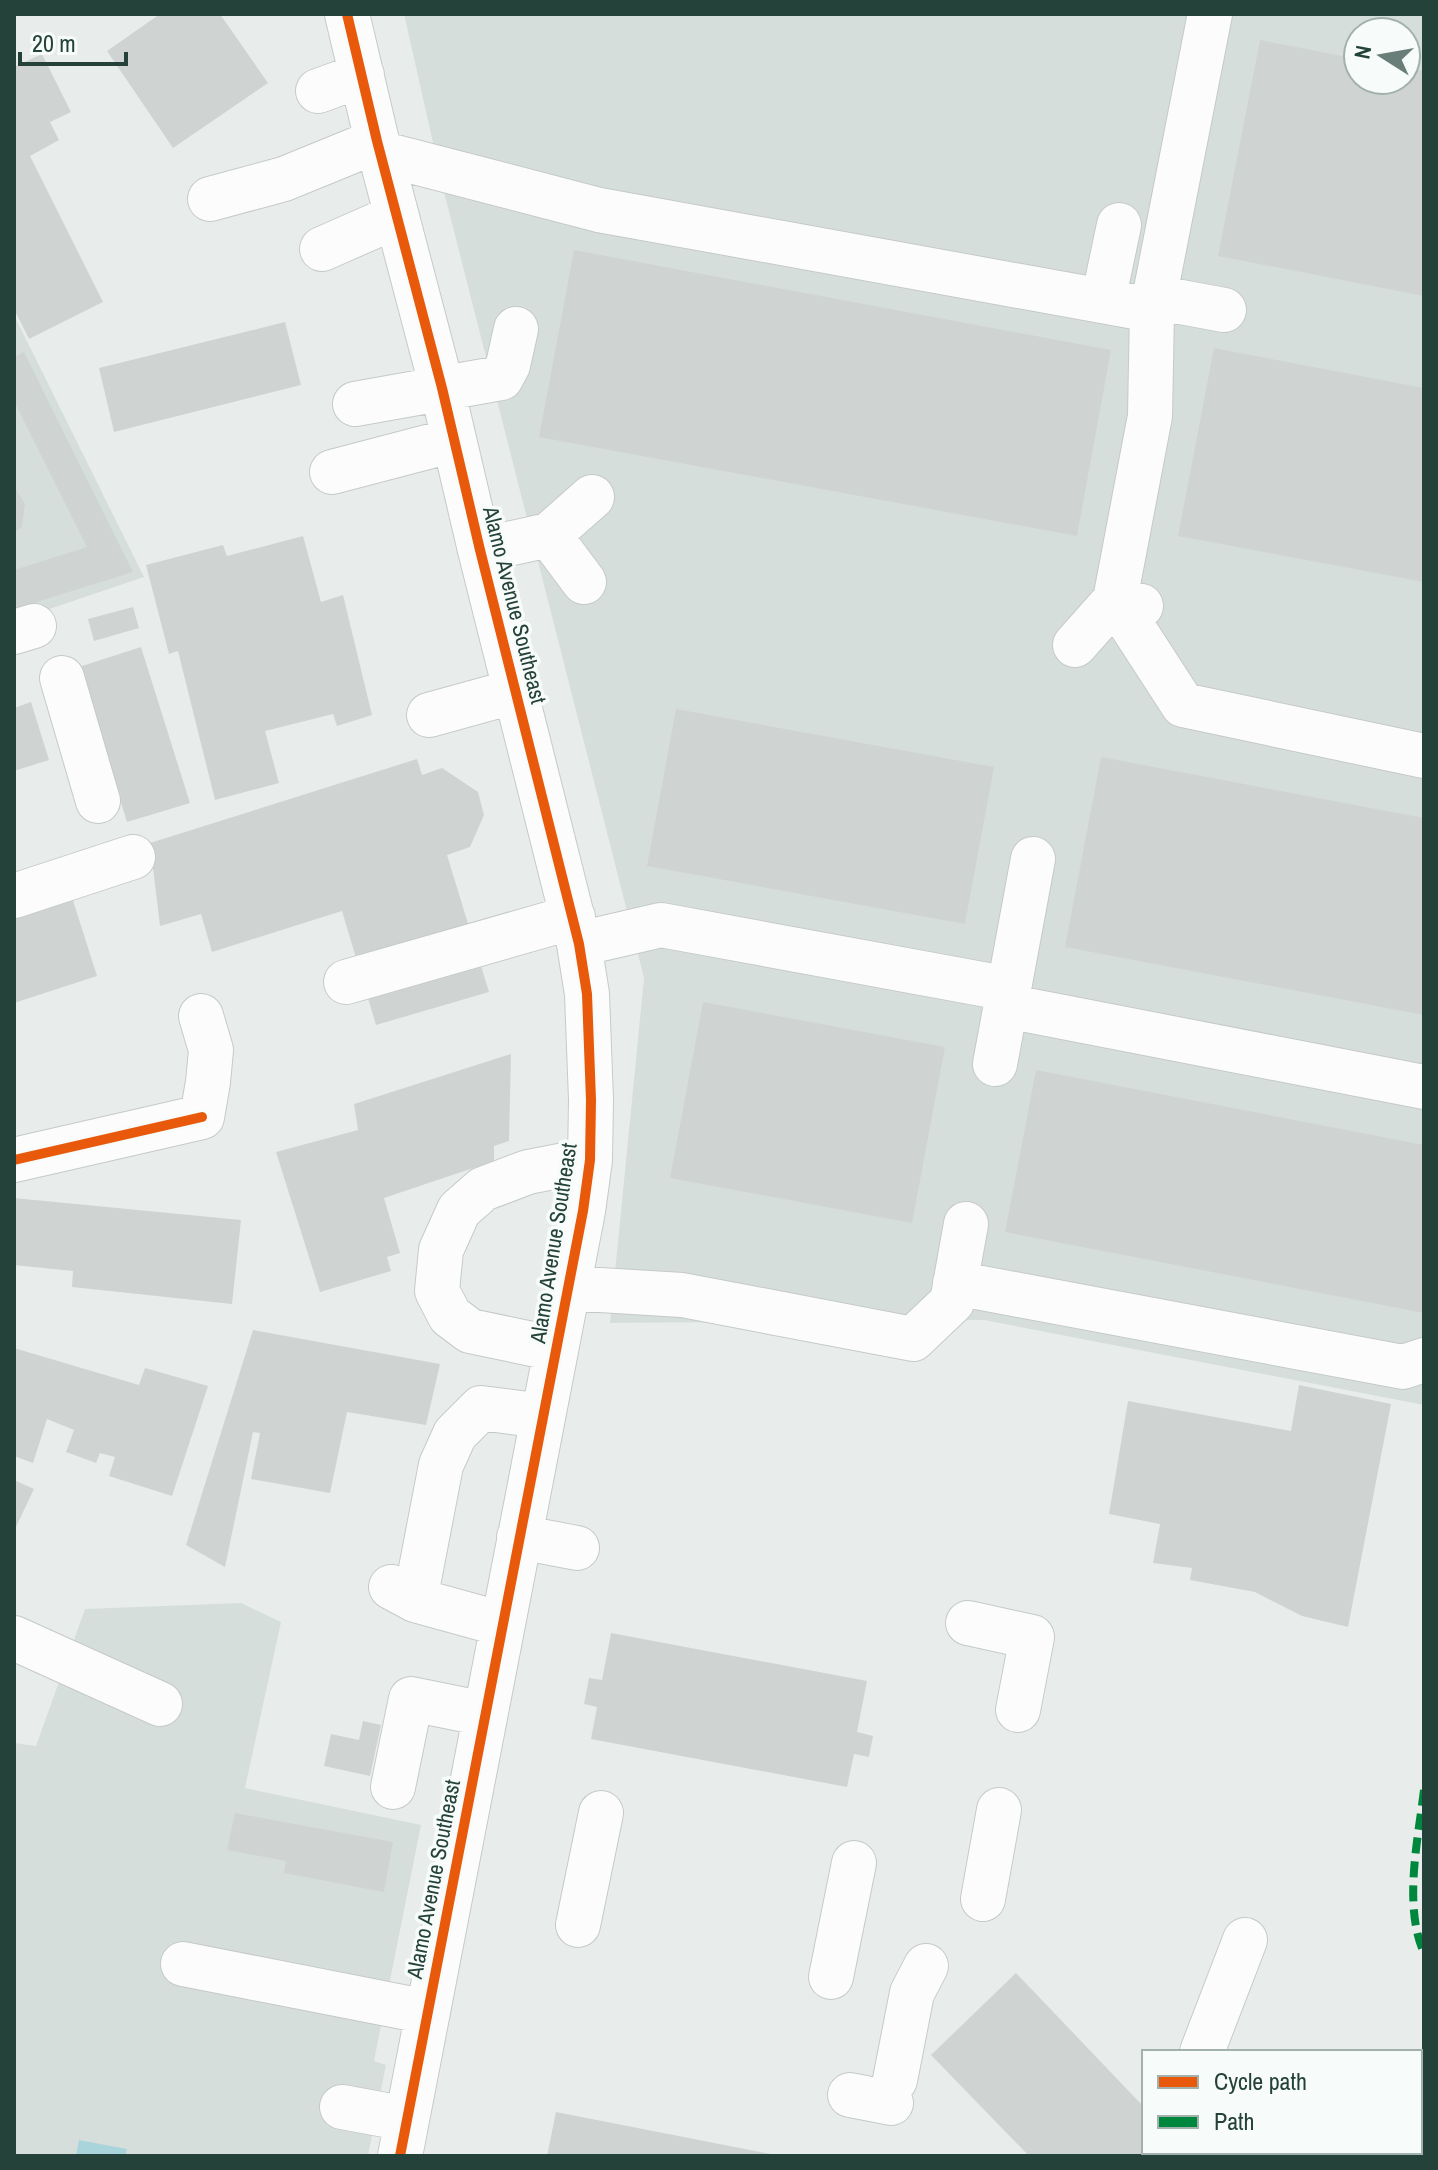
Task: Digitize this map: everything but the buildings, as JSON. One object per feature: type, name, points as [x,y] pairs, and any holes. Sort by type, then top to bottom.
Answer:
[{"type":"street","name":"Alamo Avenue Southeast","points":[[347,14],[576,930],[587,994],[591,1100],[590,1160],[583,1211],[403,2138]]},
{"type":"street","points":[[1210,14],[1153,303],[1150,416],[1128,603],[1183,705],[1424,756]]},
{"type":"street","points":[[318,91],[362,75]]},
{"type":"street","points":[[210,199],[284,179],[378,147],[599,210],[1103,301],[1224,310]]},
{"type":"street","points":[[322,249],[397,216]]},
{"type":"street","points":[[1103,301],[1119,225]]},
{"type":"street","points":[[355,404],[501,378],[508,365],[516,329]]},
{"type":"street","points":[[332,472],[454,440]]},
{"type":"street","points":[[480,550],[549,535],[592,497]]},
{"type":"street","points":[[549,535],[584,582]]},
{"type":"street","points":[[1075,645],[1128,603]]},
{"type":"street","points":[[62,678],[98,801]]},
{"type":"street","points":[[429,715],[516,691]]},
{"type":"street","points":[[14,896],[133,857]]},
{"type":"street","points":[[995,1064],[1033,859]]},
{"type":"street","points":[[346,982],[576,930],[661,925],[1424,1087]]},
{"type":"street","points":[[14,1160],[202,1117],[211,1050],[204,1016]]},
{"type":"street","points":[[556,1349],[470,1331],[450,1316],[437,1291],[441,1250],[459,1210],[483,1189],[528,1172],[590,1160]]},
{"type":"street","points":[[568,1288],[682,1295],[913,1339],[952,1302],[966,1224]]},
{"type":"street","points":[[955,1283],[1403,1367],[1424,1360]]},
{"type":"street","points":[[502,1624],[403,1593],[441,1465],[455,1434],[481,1408],[543,1416]]},
{"type":"street","points":[[519,1537],[577,1548]]},
{"type":"street","points":[[968,1623],[1034,1625],[1018,1710]]},
{"type":"street","points":[[14,1638],[160,1704]]},
{"type":"street","points":[[393,1787],[411,1699],[485,1714]]},
{"type":"street","points":[[983,1899],[999,1810]]},
{"type":"street","points":[[578,1925],[601,1813]]},
{"type":"street","points":[[831,1977],[854,1863]]},
{"type":"street","points":[[1203,2050],[1245,1940]]},
{"type":"street","points":[[183,1964],[428,2012]]},
{"type":"street","points":[[879,2092],[905,1981]]},
{"type":"street","points":[[342,2107],[403,2138]]},
{"type":"shaded area","points":[[404,14],[1424,14],[1424,1405],[984,1320],[610,1323],[644,978],[445,196]]},
{"type":"shaded area","points":[[14,315],[144,577],[14,621]]},
{"type":"shaded area","points":[[241,1603],[281,1622],[245,1788],[421,1825],[374,2061],[386,2065],[368,2156],[14,2156],[14,1743],[36,1746],[85,1609]]},
{"type":"water","points":[[79,2140],[127,2149],[125,2156],[76,2156]]},
{"type":"marked path","points":[[1424,1790],[1413,1894],[1414,1915],[1424,1953]]},
{"type":"cycle path","points":[[347,14],[579,944],[587,994],[591,1100],[590,1160],[583,1211],[400,2156]]},
{"type":"cycle path","points":[[14,1160],[202,1117]]}]
